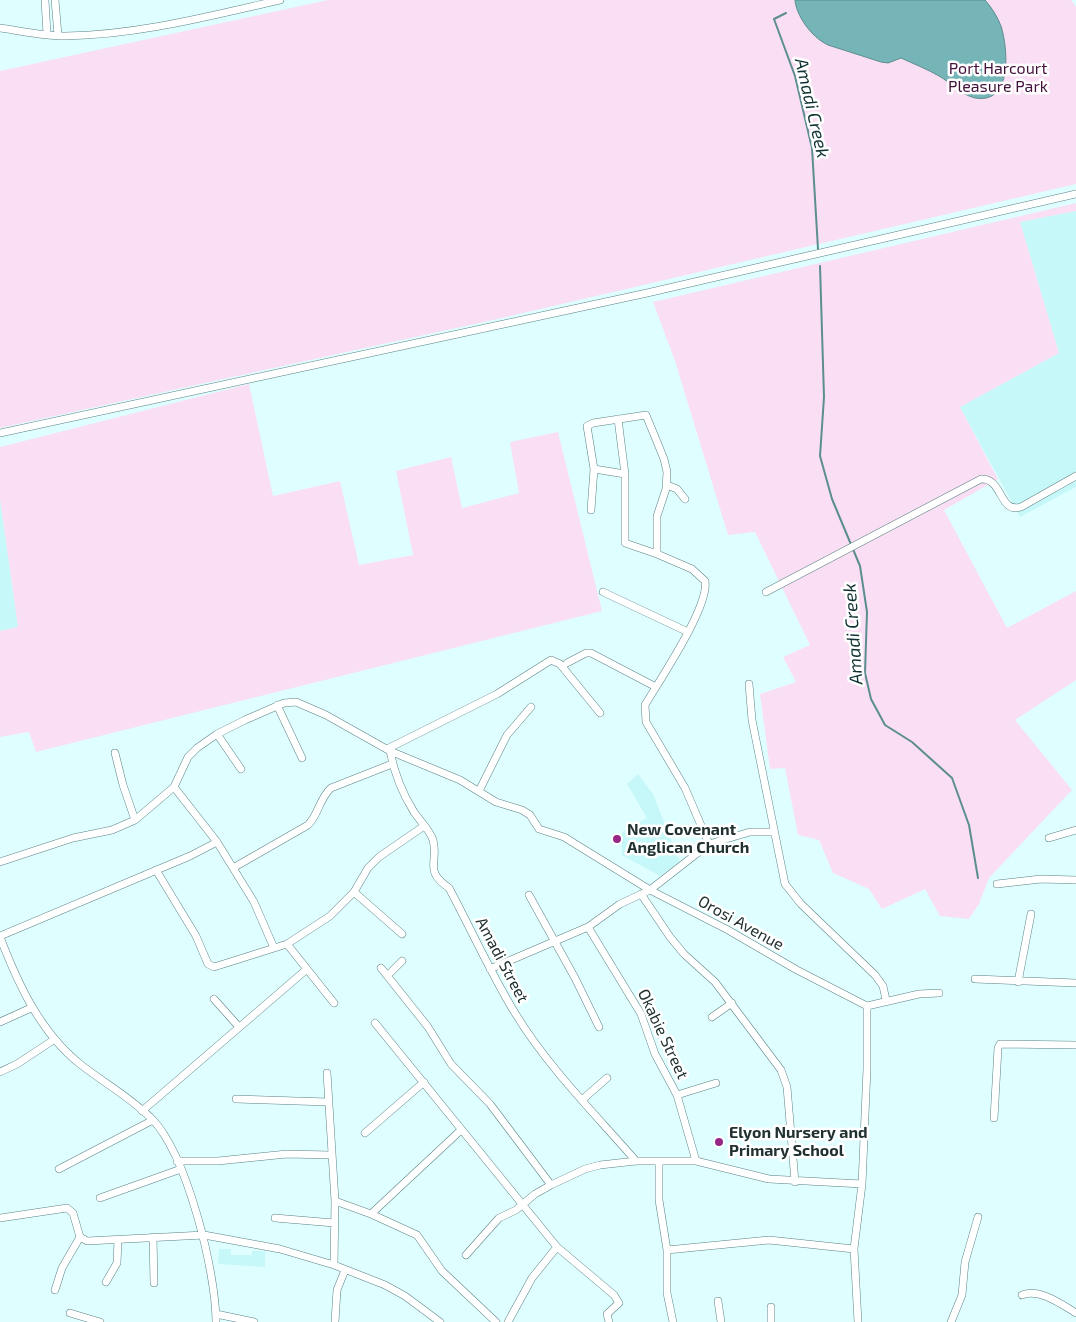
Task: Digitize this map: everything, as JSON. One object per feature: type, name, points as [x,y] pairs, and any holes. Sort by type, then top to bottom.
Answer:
[{"type":"street","points":[[45,0],[47,34]]},
{"type":"street","points":[[55,0],[58,35]]},
{"type":"street","points":[[0,28],[58,35],[109,34],[147,29],[268,1],[280,0]]},
{"type":"street","points":[[0,433],[654,292],[1076,194]]},
{"type":"street","points":[[591,510],[594,469],[587,426],[643,414],[647,416],[664,459],[667,485],[657,516],[657,554]]},
{"type":"street","points":[[618,419],[625,474],[625,543],[692,569],[705,581],[704,596],[688,632],[645,704],[646,722],[685,788],[709,844]]},
{"type":"street","points":[[594,469],[625,474]]},
{"type":"street","points":[[766,592],[981,479],[988,479],[995,483],[1007,506],[1014,509],[1021,507],[1076,476]]},
{"type":"street","points":[[667,485],[676,489],[685,498]]},
{"type":"street","points":[[602,592],[688,632]]},
{"type":"street","points":[[568,663],[586,653],[591,653],[656,687]]},
{"type":"street","points":[[388,750],[497,694],[551,660],[560,664],[600,713]]},
{"type":"street","points":[[749,684],[752,720],[761,757],[773,832],[781,872],[790,893],[875,975],[883,986],[886,1000]]},
{"type":"street","name":"Orosi Avenue","points":[[277,705],[296,702],[326,715],[388,750],[426,764],[479,791],[496,802],[526,812],[539,829],[564,837],[650,890],[867,1006]]},
{"type":"street","points":[[0,862],[74,838],[112,830],[135,820],[174,787],[188,757],[217,734],[277,705],[302,758]]},
{"type":"street","points":[[479,791],[507,735],[531,707]]},
{"type":"street","points":[[217,734],[241,769]]},
{"type":"street","name":"Amadi Street","points":[[388,750],[401,788],[430,834],[434,846],[434,874],[448,888],[490,969],[534,1042],[636,1161]]},
{"type":"street","points":[[116,753],[123,785],[135,820]]},
{"type":"street","points":[[233,868],[308,825],[315,818],[323,795],[330,788],[392,764]]},
{"type":"street","points":[[174,787],[217,842],[254,902],[274,948]]},
{"type":"street","points":[[156,870],[196,936],[210,966],[214,967],[287,944],[330,916],[354,892],[368,868],[378,857],[424,826]]},
{"type":"street","points":[[1049,838],[1076,830]]},
{"type":"street","points":[[490,969],[588,927],[620,904],[650,890],[709,844],[750,832],[773,832]]},
{"type":"street","points":[[217,842],[190,856],[0,937],[2,950],[31,1008],[55,1039],[79,1063],[115,1088],[153,1120],[177,1160],[204,1235],[216,1318],[254,1322]]},
{"type":"street","points":[[997,884],[1041,879],[1076,880]]},
{"type":"street","points":[[354,892],[402,934]]},
{"type":"street","points":[[641,894],[670,937],[684,954],[715,982],[781,1070],[785,1078],[795,1182]]},
{"type":"street","points":[[529,895],[599,1027]]},
{"type":"street","points":[[1018,982],[1030,914]]},
{"type":"street","name":"Okabie Street","points":[[588,927],[636,1004],[657,1058],[677,1095],[696,1161]]},
{"type":"street","points":[[287,944],[334,1003]]},
{"type":"street","points":[[388,976],[402,961]]},
{"type":"street","points":[[381,968],[428,1027],[451,1064],[490,1104],[551,1185]]},
{"type":"street","points":[[142,1111],[307,969]]},
{"type":"street","points":[[974,979],[1076,983]]},
{"type":"street","points":[[858,1322],[854,1249],[862,1184],[867,1068],[867,1006],[886,1000],[919,994],[939,993]]},
{"type":"street","points":[[214,999],[239,1028]]},
{"type":"street","points":[[712,1017],[732,1003]]},
{"type":"street","points":[[0,1022],[31,1008]]},
{"type":"street","points":[[375,1023],[557,1247],[617,1298],[619,1303],[606,1314],[609,1322]]},
{"type":"street","points":[[0,1072],[17,1064],[55,1039]]},
{"type":"street","points":[[994,1118],[998,1048],[1000,1044],[1076,1045]]},
{"type":"street","points":[[326,1073],[330,1155],[335,1201],[334,1265]]},
{"type":"street","points":[[583,1098],[607,1078]]},
{"type":"street","points":[[365,1133],[424,1082]]},
{"type":"street","points":[[677,1095],[716,1084]]},
{"type":"street","points":[[236,1099],[328,1102]]},
{"type":"street","points":[[59,1169],[153,1120]]},
{"type":"street","points":[[371,1214],[461,1130]]},
{"type":"street","points":[[177,1160],[218,1161],[286,1154],[330,1155]]},
{"type":"street","points":[[466,1255],[493,1222],[523,1205],[535,1194],[585,1169],[636,1161],[696,1161],[769,1179],[795,1182],[862,1184]]},
{"type":"street","points":[[659,1161],[659,1200],[668,1250],[667,1293],[673,1322]]},
{"type":"street","points":[[100,1198],[181,1169]]},
{"type":"street","points":[[335,1201],[371,1214],[417,1235],[442,1271],[475,1300],[496,1322]]},
{"type":"street","points":[[0,1218],[67,1208],[73,1212],[80,1237],[87,1241],[204,1235],[280,1249],[334,1265],[385,1285],[405,1296],[440,1322]]},
{"type":"street","points":[[950,1322],[962,1295],[965,1262],[978,1217]]},
{"type":"street","points":[[275,1218],[334,1223]]},
{"type":"street","points":[[55,1290],[62,1268],[80,1237]]},
{"type":"street","points":[[153,1237],[154,1283]]},
{"type":"street","points":[[106,1282],[117,1263],[118,1240]]},
{"type":"street","points":[[668,1250],[769,1240],[854,1249]]},
{"type":"street","points":[[508,1322],[532,1278],[557,1247]]},
{"type":"street","points":[[335,1322],[337,1290],[344,1270]]},
{"type":"street","points":[[1022,1295],[1036,1294],[1055,1300],[1076,1313]]},
{"type":"street","points":[[718,1301],[721,1322]]},
{"type":"street","points":[[771,1307],[771,1322]]},
{"type":"street","points":[[70,1313],[100,1322]]},
{"type":"shaded area","points":[[795,0],[985,0],[1001,26],[1006,60],[1002,84],[996,93],[987,98],[975,98],[961,92],[934,73],[901,58],[888,63],[881,62],[828,45],[816,37],[801,19]]},
{"type":"shaded area","points":[[1076,211],[1076,487],[1020,517],[960,407],[1059,353],[1020,222]]},
{"type":"shaded area","points":[[0,499],[18,627],[0,631]]},
{"type":"shaded area","points":[[638,774],[653,794],[680,862],[660,876],[622,855],[622,832],[647,818],[627,784]]},
{"type":"shaded area","points":[[219,1249],[231,1249],[231,1255],[252,1255],[252,1251],[265,1251],[265,1267],[218,1264]]},
{"type":"green space","name":"Port Harcourt Pleasure Park","points":[[328,0],[1071,0],[1076,7],[1076,184],[502,318],[0,428],[0,71]]},
{"type":"green space","points":[[1076,203],[1076,211],[1020,222],[1059,353],[960,407],[998,479],[944,510],[1007,628],[1076,591],[1076,680],[1015,720],[1072,790],[989,878],[979,904],[969,919],[940,916],[925,889],[882,909],[869,889],[833,873],[819,840],[798,835],[785,768],[770,769],[760,694],[796,682],[783,657],[810,645],[755,532],[728,535],[675,361],[653,302]]},
{"type":"green space","points":[[249,384],[273,496],[340,481],[359,565],[413,555],[396,471],[451,457],[462,508],[519,493],[510,442],[558,432],[602,611],[36,752],[29,732],[0,737],[0,631],[18,627],[0,499],[0,447]]},
{"type":"waterway","name":"Amadi Creek","points":[[786,13],[774,19],[795,76],[812,148],[818,249]]},
{"type":"waterway","name":"Amadi Creek","points":[[820,266],[824,397],[820,456],[832,499],[860,566],[867,612],[865,673],[871,699],[885,725],[912,742],[952,778],[969,825],[978,878]]},
{"type":"place","name":"New Covenant Anglican Church","points":[[617,839]]},
{"type":"place","name":"Elyon Nursery and Primary School","points":[[719,1142]]}]
